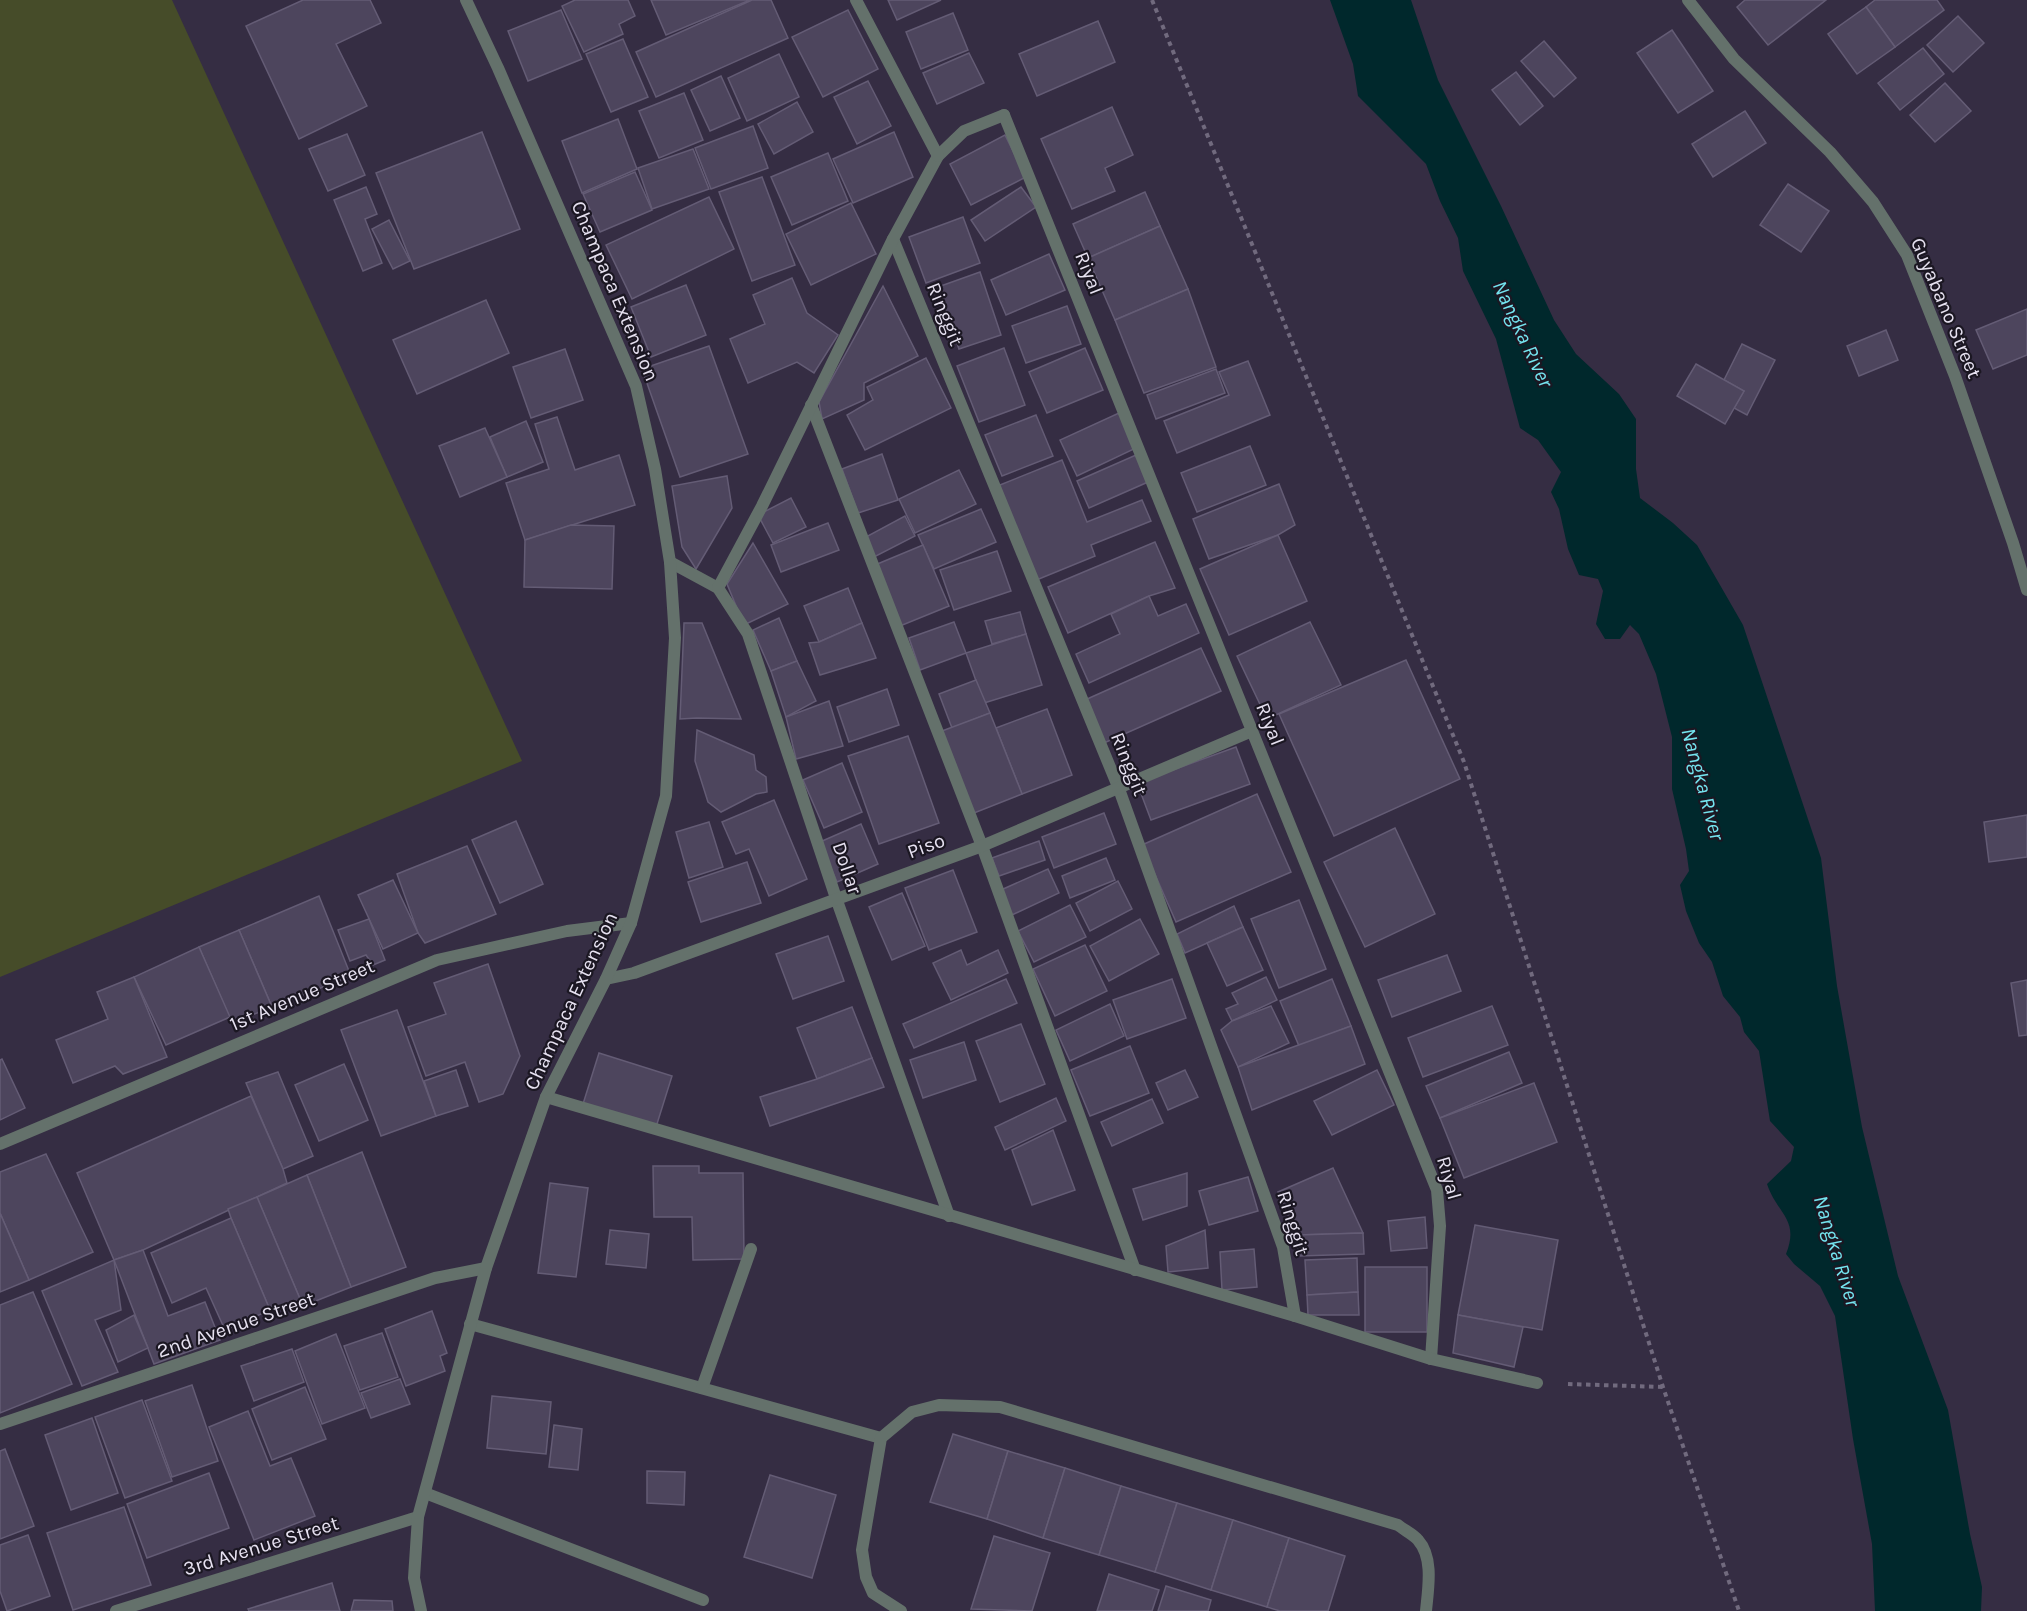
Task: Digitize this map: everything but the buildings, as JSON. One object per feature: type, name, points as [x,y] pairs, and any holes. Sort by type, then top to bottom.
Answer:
[{"type":"street","name":"Champaca Extension","points":[[421,1611],[414,1578],[418,1517],[486,1268],[546,1097],[606,979],[631,923],[666,796],[675,638],[670,562],[655,469],[636,386],[498,68],[466,0]]},
{"type":"street","points":[[718,588],[762,506],[893,239],[938,156],[856,0]]},
{"type":"street","name":"Guyabano Street","points":[[1688,0],[1734,59],[1830,152],[1873,202],[1907,255],[1955,376],[2027,590]]},
{"type":"street","name":"Riyal","points":[[938,156],[964,131],[1004,115],[1437,1190],[1440,1226],[1431,1359]]},
{"type":"street","name":"Ringgit","points":[[893,239],[1119,789],[1283,1247],[1295,1316]]},
{"type":"street","points":[[811,405],[982,846],[1135,1270]]},
{"type":"street","name":"Dollar","points":[[670,562],[718,588],[748,634],[836,898],[949,1216]]},
{"type":"street","name":"Piso","points":[[606,979],[634,973],[982,846],[1252,731]]},
{"type":"street","name":"1st Avenue Street","points":[[0,1144],[437,960],[567,932],[631,923]]},
{"type":"street","points":[[546,1097],[1295,1316],[1431,1359],[1538,1383]]},
{"type":"street","points":[[702,1388],[751,1249]]},
{"type":"street","name":"2nd Avenue Street","points":[[0,1424],[435,1278],[486,1268]]},
{"type":"street","points":[[470,1324],[881,1438]]},
{"type":"street","points":[[901,1611],[873,1593],[866,1577],[862,1550],[881,1438],[912,1412],[939,1405],[1000,1407],[1398,1525],[1419,1540],[1427,1561],[1429,1584],[1426,1611]]},
{"type":"street","points":[[425,1493],[703,1600]]},
{"type":"street","name":"3rd Avenue Street","points":[[116,1611],[418,1517]]},
{"type":"path","points":[[1152,0],[1464,762],[1663,1387],[1739,1611]]},
{"type":"path","points":[[1538,1383],[1663,1387]]},
{"type":"shaded area","points":[[0,0],[172,0],[522,761],[0,977]]},
{"type":"water","name":"Nangka River","points":[[1330,0],[1411,0],[1438,80],[1501,206],[1554,320],[1576,354],[1619,394],[1636,419],[1636,469],[1640,498],[1697,545],[1743,625],[1821,858],[1837,986],[1862,1127],[1898,1276],[1948,1410],[1982,1587],[1981,1611],[1875,1611],[1872,1544],[1853,1439],[1835,1316],[1820,1286],[1786,1254],[1790,1242],[1789,1224],[1767,1184],[1791,1161],[1794,1147],[1770,1121],[1759,1051],[1744,1032],[1740,1017],[1723,996],[1712,962],[1699,943],[1686,911],[1680,885],[1689,871],[1672,789],[1672,737],[1656,674],[1639,634],[1630,625],[1620,639],[1605,639],[1596,624],[1603,591],[1598,579],[1579,575],[1568,549],[1559,509],[1551,492],[1561,472],[1538,440],[1520,428],[1496,339],[1463,271],[1458,238],[1440,201],[1426,164],[1358,96],[1353,64]]}]
